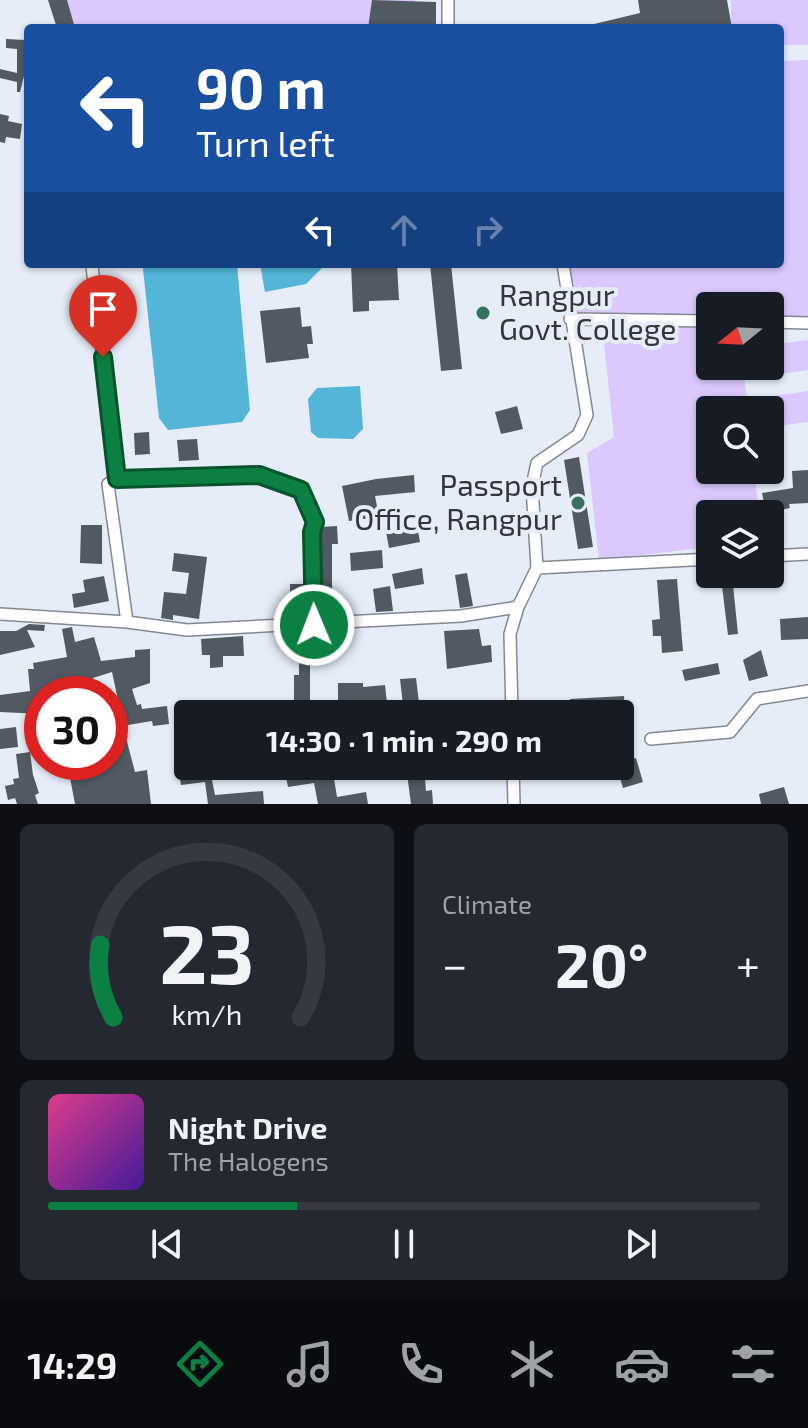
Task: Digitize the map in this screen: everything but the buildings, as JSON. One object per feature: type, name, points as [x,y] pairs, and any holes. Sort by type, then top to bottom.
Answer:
[{"type":"street","points":[[448,0],[448,24]]},
{"type":"street","points":[[92,268],[117,479]]},
{"type":"street","points":[[512,700],[510,634],[518,607],[537,568],[532,486],[537,463],[578,435],[587,415],[564,268]]},
{"type":"street","points":[[570,319],[696,321]]},
{"type":"street","points":[[784,322],[808,323]]},
{"type":"street","points":[[127,622],[108,484],[117,479],[259,475],[301,490],[315,522],[312,532],[314,625]]},
{"type":"street","points":[[784,555],[808,554]]},
{"type":"street","points":[[537,568],[696,560]]},
{"type":"street","points":[[0,614],[127,622],[187,630],[461,616],[518,607]]},
{"type":"street","points":[[651,739],[730,732],[757,699],[808,691]]},
{"type":"street","points":[[513,780],[514,804]]},
{"type":"shaded area","points":[[48,0],[415,0],[413,24],[56,24]]},
{"type":"shaded area","points":[[731,0],[808,0],[808,45],[784,45],[784,24],[731,24]]},
{"type":"shaded area","points":[[808,60],[808,317],[784,318],[784,292],[696,292],[696,321],[567,326],[565,268],[784,268],[784,61]]},
{"type":"shaded area","points":[[696,322],[696,380],[745,380],[746,396],[696,396],[696,484],[756,484],[757,500],[696,500],[696,549],[599,560],[587,453],[614,437],[603,333]]},
{"type":"shaded area","points":[[808,340],[808,370],[784,373],[784,343]]},
{"type":"shaded area","points":[[808,391],[808,422],[784,425],[784,396],[774,396]]},
{"type":"water","points":[[237,268],[250,410],[242,422],[168,430],[159,418],[143,269]]},
{"type":"water","points":[[261,268],[322,268],[306,284],[265,292]]},
{"type":"water","points":[[360,386],[363,429],[353,439],[318,438],[311,432],[308,399],[317,388]]},
{"type":"place","name":"Rangpur Govt. College","points":[[483,313]]},
{"type":"place","name":"Passport Office, Rangpur","points":[[578,503]]},
{"type":"route","points":[[103,357],[117,479],[259,475],[301,490],[315,522],[312,532],[314,625]]}]
